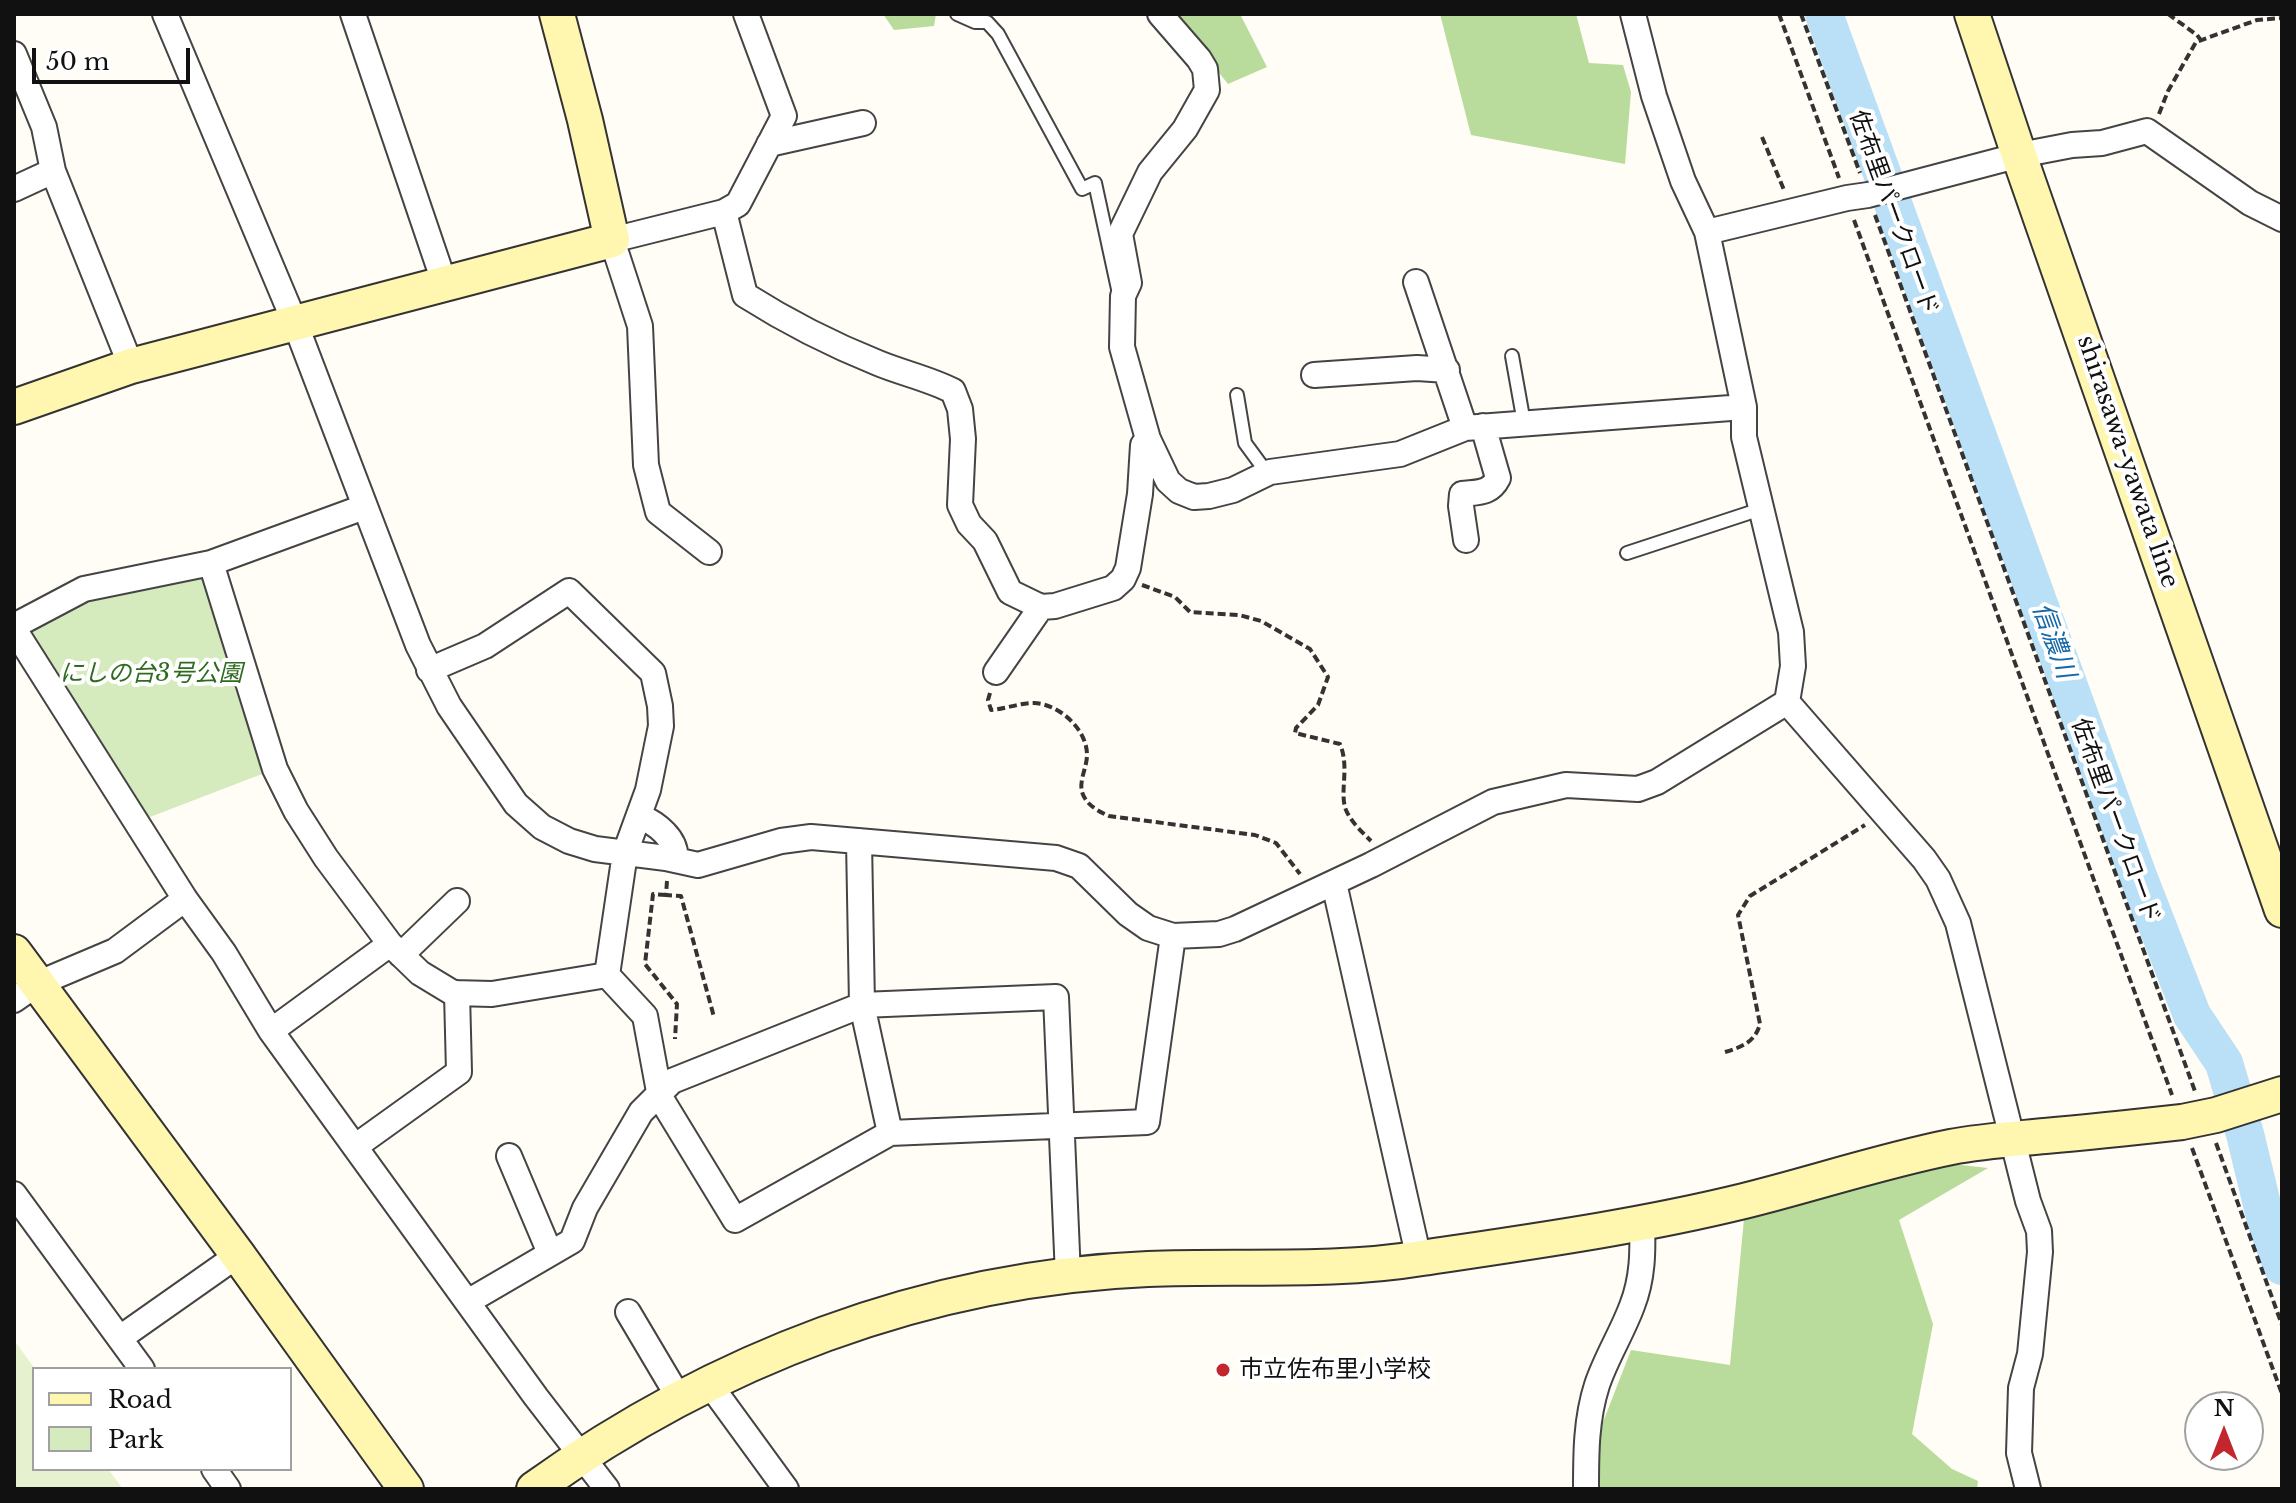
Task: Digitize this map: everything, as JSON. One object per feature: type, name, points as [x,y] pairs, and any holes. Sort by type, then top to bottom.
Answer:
[{"type":"street","points":[[165,14],[295,323],[429,670],[449,706],[516,804],[542,827],[569,841],[595,849],[698,865],[781,841],[811,837],[1056,858],[1079,866],[1128,914],[1148,928],[1173,936],[1219,934],[1323,888],[1452,825],[1474,811],[1539,789],[1566,785],[1638,789],[1657,782],[1787,702],[1793,666],[1791,632],[1744,437],[1744,407],[1707,232],[1683,181],[1654,96],[1633,14]]},
{"type":"street","points":[[353,14],[444,282]]},
{"type":"street","points":[[557,14],[612,240],[640,326],[646,465],[658,512],[709,552]]},
{"type":"street","points":[[14,407],[131,366],[444,282],[724,212],[738,204],[784,116],[746,14]]},
{"type":"street","points":[[1160,14],[1199,59],[1205,69],[1207,90],[1185,129],[1150,172],[1120,234],[1129,283],[1123,296],[1122,347],[1148,439],[1168,481],[1179,491],[1194,497],[1209,496],[1233,490],[1267,473],[1400,454],[1474,427],[1744,407]]},
{"type":"street","name":"shirasawa-yawata line","points":[[1972,14],[2282,910]]},
{"type":"street","points":[[14,54],[44,127],[53,171],[131,366]]},
{"type":"street","points":[[769,144],[863,123]]},
{"type":"street","points":[[1707,232],[2020,155],[2102,143],[2147,131],[2250,203],[2282,219]]},
{"type":"street","points":[[14,189],[53,171]]},
{"type":"street","points":[[724,212],[745,295],[768,310],[875,362],[953,391],[960,409],[963,439],[960,505],[969,524],[985,541],[1010,592],[1041,607],[1055,606],[1113,588],[1123,579],[1128,568],[1140,494],[1143,445],[1148,439]]},
{"type":"street","points":[[1416,282],[1447,370],[1498,478],[1493,488],[1462,494],[1466,540]]},
{"type":"street","points":[[1314,375],[1417,368],[1447,370]]},
{"type":"street","points":[[364,507],[211,563],[84,589],[14,627],[271,1031],[607,1489]]},
{"type":"street","points":[[211,563],[275,769],[296,811],[326,858],[396,950],[420,973],[457,993],[492,994],[607,975]]},
{"type":"street","points":[[429,670],[485,646],[569,591],[653,673],[661,726],[648,790],[625,853],[607,975]]},
{"type":"street","points":[[996,672],[1041,607]]},
{"type":"street","points":[[1787,702],[1924,859],[1938,879],[1958,923],[2039,1231],[2040,1252],[2030,1354],[2021,1388],[2019,1418],[2019,1453],[2028,1489]]},
{"type":"street","points":[[639,816],[659,827],[671,841],[676,852],[672,859]]},
{"type":"street","points":[[859,841],[862,1005],[890,1133]]},
{"type":"street","points":[[1323,888],[1419,1259]]},
{"type":"street","points":[[25,992],[115,951],[185,899]]},
{"type":"street","points":[[271,1031],[396,950],[457,901]]},
{"type":"street","points":[[607,975],[645,1016],[659,1092],[735,1220],[890,1133],[1147,1122],[1173,936]]},
{"type":"street","points":[[14,952],[25,992],[238,1255],[406,1489]]},
{"type":"street","points":[[356,1146],[459,1072],[457,993]]},
{"type":"street","points":[[469,1301],[572,1241],[593,1194],[641,1112],[672,1081],[862,1005],[1056,997],[1068,1276]]},
{"type":"street","points":[[534,1489],[580,1456],[693,1390],[770,1354],[920,1303],[1014,1282],[1146,1269],[1355,1267],[1419,1259],[1742,1201],[1879,1163],[1955,1146],[2201,1118],[2269,1098]]},
{"type":"street","points":[[509,1156],[550,1253]]},
{"type":"street","points":[[14,1194],[141,1367]]},
{"type":"street","points":[[1586,1489],[1587,1430],[1597,1384],[1633,1304],[1640,1278],[1642,1221]]},
{"type":"street","points":[[120,1338],[238,1255]]},
{"type":"street","points":[[628,1312],[693,1390],[786,1489]]},
{"type":"street","points":[[215,1471],[228,1489]]},
{"type":"lane","points":[[957,14],[975,22],[987,22],[998,34],[1082,189],[1095,183],[1118,289],[1123,296]]},
{"type":"lane","points":[[1512,356],[1524,423]]},
{"type":"lane","points":[[1237,395],[1245,443],[1267,473]]},
{"type":"lane","points":[[1627,553],[1761,509]]},
{"type":"path","points":[[1779,14],[1865,195],[2201,1118],[2282,1394]]},
{"type":"path","name":"佐布里パークロード","points":[[1801,14],[2201,1118],[2234,1188],[2282,1325]]},
{"type":"path","points":[[2168,14],[2200,40]]},
{"type":"path","points":[[2155,136],[2164,99],[2200,40],[2257,20],[2282,18]]},
{"type":"path","points":[[1762,137],[1792,211]]},
{"type":"path","points":[[1123,579],[1175,597],[1190,612],[1239,615],[1261,621],[1310,649],[1328,677],[1318,705],[1296,728],[1295,733],[1340,744],[1346,759],[1345,808],[1370,840],[1383,849],[1386,857]]},
{"type":"path","points":[[996,672],[988,700],[991,710],[1032,703],[1046,704],[1059,710],[1082,737],[1087,752],[1082,794],[1098,811],[1109,816],[1255,835],[1276,843],[1323,888]]},
{"type":"path","points":[[1725,1052],[1757,1036],[1760,1024],[1738,915],[1741,908],[1750,896],[1882,813]]},
{"type":"path","points":[[666,895],[672,859]]},
{"type":"path","points":[[675,1039],[677,1004],[645,964],[653,894],[681,896],[714,1017]]},
{"type":"green space","points":[[883,14],[936,14],[934,26],[894,30]]},
{"type":"green space","points":[[1172,14],[1240,14],[1267,67],[1228,84]]},
{"type":"green space","points":[[1440,14],[1576,14],[1589,63],[1623,65],[1631,92],[1625,164],[1471,135]]},
{"type":"green space","name":"にしの台3号公園","points":[[211,563],[275,769],[137,822],[14,626],[84,589]]},
{"type":"green space","points":[[1935,1162],[1988,1168],[1899,1220],[1933,1324],[1912,1434],[1952,1469],[1978,1481],[1977,1489],[1598,1489],[1598,1435],[1631,1350],[1730,1365],[1744,1219]]},
{"type":"green space","points":[[14,1340],[34,1367],[32,1471],[110,1471],[123,1489],[14,1489]]},
{"type":"waterway","name":"信濃川","points":[[1824,14],[2138,876],[2192,1015],[2224,1063],[2266,1221],[2282,1266]]},
{"type":"place","name":"市立佐布里小学校","points":[[1223,1370]]}]
